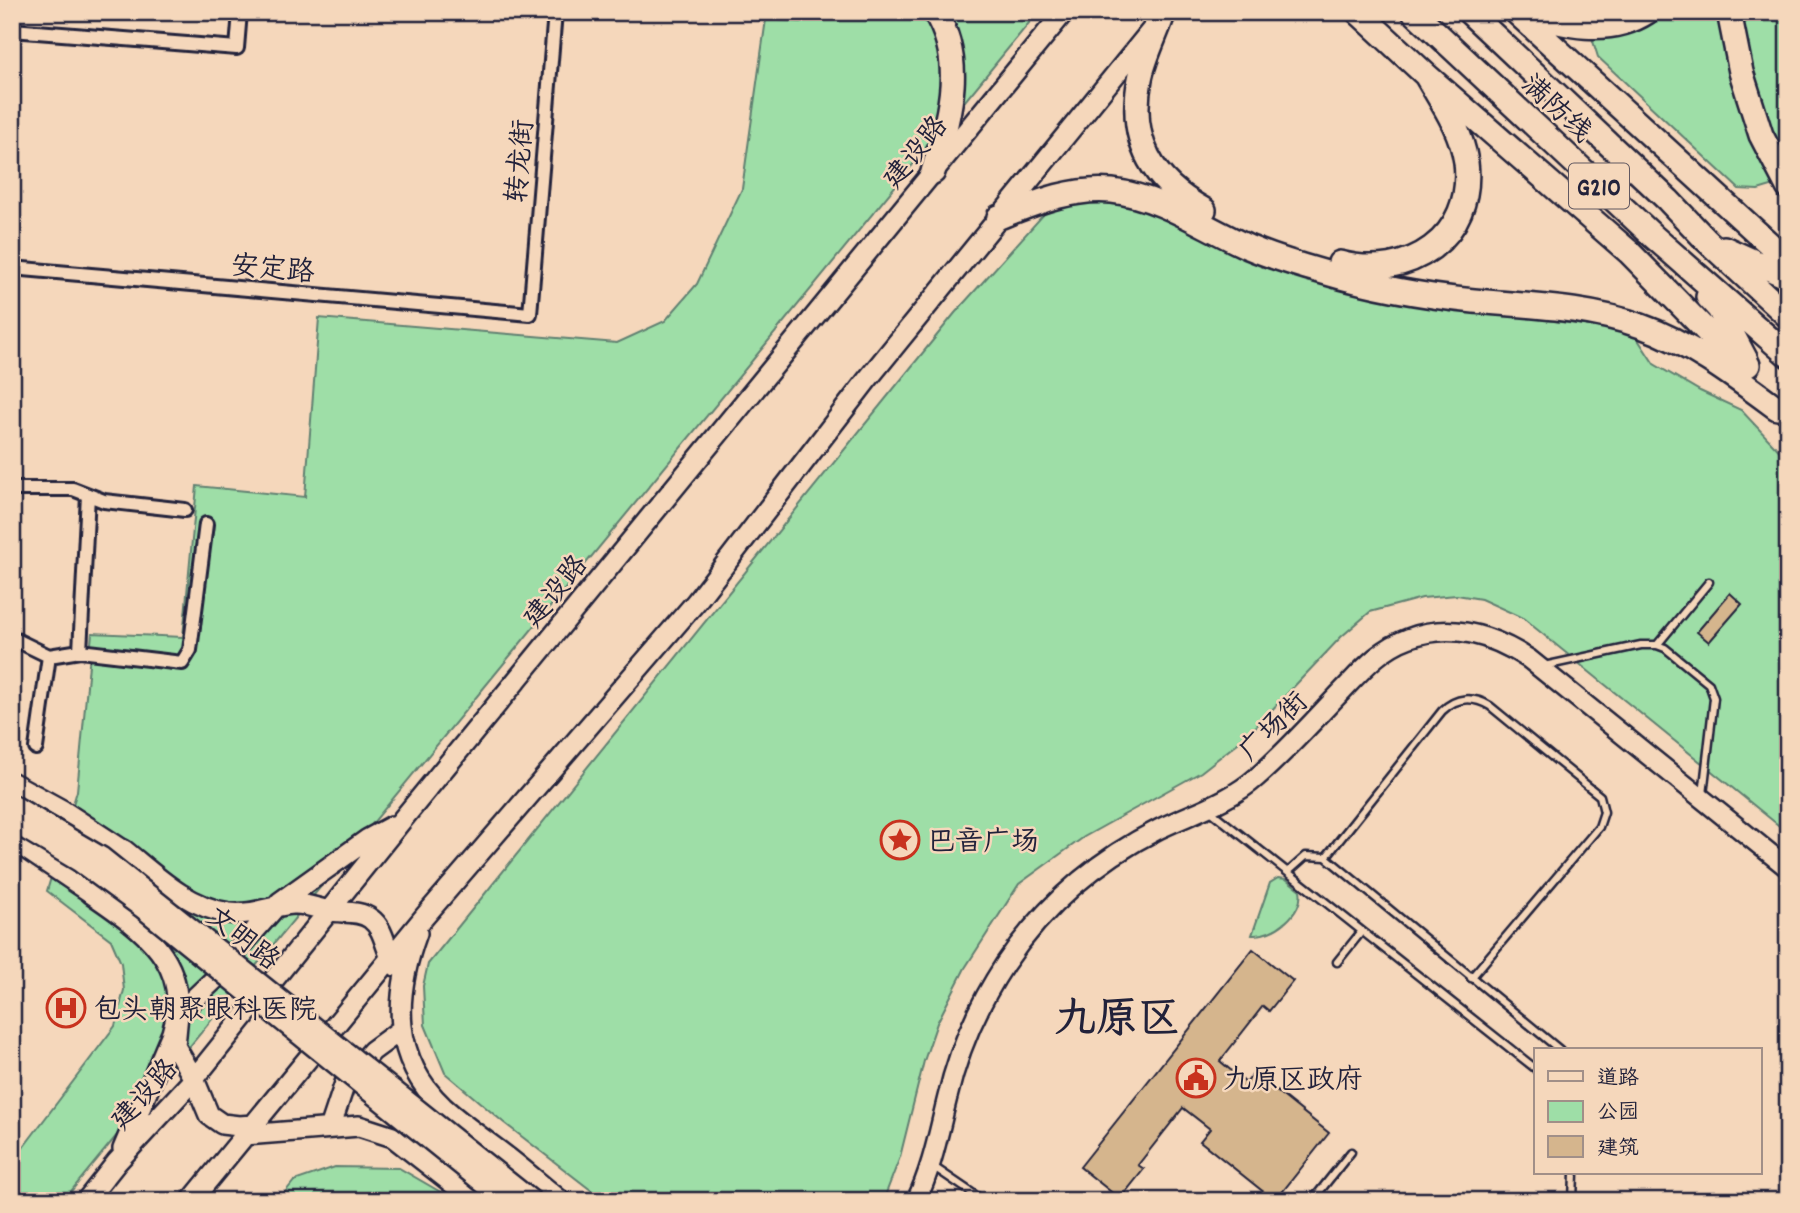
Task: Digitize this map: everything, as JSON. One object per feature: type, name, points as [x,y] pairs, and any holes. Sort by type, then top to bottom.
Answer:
[{"type":"highway","points":[[933,172],[948,119],[954,77],[953,57],[936,12]]},
{"type":"highway","points":[[1358,12],[1629,252],[1727,352],[1748,365]]},
{"type":"highway","name":"满防线","points":[[1414,12],[1654,237],[1788,355]]},
{"type":"highway","name":"满防线","points":[[1469,12],[1788,316]]},
{"type":"highway","points":[[1517,12],[1788,261]]},
{"type":"highway","points":[[1523,12],[1567,25],[1593,27],[1629,21],[1647,12]]},
{"type":"highway","points":[[1729,12],[1741,72],[1761,135],[1788,187]]},
{"type":"highway","points":[[1164,15],[1140,77],[1136,107],[1139,132],[1154,169],[1176,193],[1220,219],[1259,237],[1343,264],[1384,267],[1417,259],[1435,246],[1457,219],[1467,178],[1462,144],[1449,113],[1426,75]]},
{"type":"highway","points":[[999,217],[1077,192],[1095,190],[1137,196],[1160,203],[1256,250],[1353,280],[1442,297],[1586,312],[1640,325],[1688,348],[1782,414]]},
{"type":"highway","points":[[1654,237],[1719,309],[1748,365],[1782,414]]},
{"type":"highway","points":[[1706,240],[1788,277]]},
{"type":"main road","name":"建设路","points":[[86,1201],[117,1162],[194,1079],[402,820],[1063,12]]},
{"type":"main road","points":[[191,1201],[425,916],[696,602],[867,380],[1164,15]]},
{"type":"main road","points":[[117,1162],[178,1014],[218,976],[274,908],[368,839],[402,820]]},
{"type":"main road","points":[[124,850],[174,890],[205,907],[239,914],[299,904],[329,911],[362,914],[372,919],[380,931],[404,985]]},
{"type":"main road","points":[[92,894],[155,943],[168,963],[175,981],[178,1014],[175,1046],[212,1118],[249,1130],[359,1126],[393,1137],[475,1201]]},
{"type":"main road","points":[[425,916],[407,964],[401,1006],[402,1029],[409,1060],[433,1097],[454,1117],[561,1201]]},
{"type":"main road","points":[[330,1128],[345,1083],[372,1051],[402,1029]]},
{"type":"street","points":[[12,30],[237,48],[240,12]]},
{"type":"street","name":"转龙街","points":[[530,314],[555,12]]},
{"type":"street","name":"安定路","points":[[12,268],[530,314]]},
{"type":"street","points":[[12,489],[73,489],[104,501],[185,510]]},
{"type":"street","points":[[80,651],[88,495]]},
{"type":"street","points":[[12,638],[49,656],[80,651],[182,663],[190,650],[206,524]]},
{"type":"street","name":"广场街","points":[[916,1201],[931,1165],[964,1043],[998,974],[1027,934],[1066,892],[1093,870],[1158,829],[1231,796],[1257,777],[1376,656],[1400,641],[1438,631],[1471,633],[1506,645],[1539,667],[1788,868]]},
{"type":"street","points":[[36,748],[49,656]]},
{"type":"street","points":[[12,782],[64,810],[124,850]]},
{"type":"street","name":"文明路","points":[[12,804],[102,858],[533,1201]]},
{"type":"street","name":"文明路","points":[[12,822],[79,862],[142,909],[505,1201]]},
{"type":"street","points":[[12,840],[92,894]]},
{"type":"lane","points":[[1657,645],[1709,582]]},
{"type":"lane","points":[[1539,667],[1641,645],[1665,648],[1712,688],[1714,698],[1702,799]]},
{"type":"lane","points":[[1326,857],[1442,711],[1457,700],[1476,699],[1490,706],[1600,796],[1604,812],[1599,827],[1471,978]]},
{"type":"lane","points":[[1207,808],[1534,1067]]},
{"type":"lane","points":[[1288,872],[1306,856],[1326,857],[1558,1048]]},
{"type":"lane","points":[[1337,962],[1362,931]]},
{"type":"lane","points":[[1312,1201],[1351,1152]]},
{"type":"lane","points":[[931,1165],[984,1201]]},
{"type":"lane","points":[[1573,1201],[1574,1174]]},
{"type":"green space","points":[[801,12],[1038,12],[63,1201],[12,1201],[12,1143],[22,1149],[115,1026],[124,990],[121,963],[111,940],[47,891],[77,791],[92,633],[183,637],[197,486],[305,497],[319,318],[617,343],[665,321],[697,284],[742,189],[766,19],[800,22]]},
{"type":"green space","points":[[1578,12],[1788,12],[1788,181],[1758,190],[1739,189],[1598,57],[1585,16]]},
{"type":"green space","points":[[1078,200],[1120,202],[1156,212],[1257,261],[1347,292],[1633,332],[1654,364],[1700,391],[1741,410],[1788,460],[1788,833],[1523,618],[1481,599],[1457,595],[1422,598],[1370,612],[1341,637],[1248,735],[1201,772],[1084,837],[1019,884],[965,968],[937,1023],[924,1061],[900,1157],[883,1201],[605,1201],[445,1073],[425,1025],[423,986],[428,964],[955,313],[1044,214]]},
{"type":"green space","points":[[1278,878],[1286,879],[1300,890],[1298,907],[1278,928],[1252,935],[1270,883]]},
{"type":"green space","points":[[335,1167],[399,1168],[456,1201],[278,1201],[294,1181]]},
{"type":"building","points":[[1730,593],[1742,604],[1709,642],[1697,632]]},
{"type":"building","name":"九原区政府","points":[[1253,949],[1293,981],[1269,1011],[1263,1006],[1220,1061],[1246,1083],[1254,1073],[1329,1133],[1275,1201],[1200,1141],[1210,1129],[1183,1108],[1138,1165],[1144,1169],[1120,1199],[1080,1167]]},
{"type":"place","name":"巴音广场","points":[[900,840]]},
{"type":"place","name":"包头朝聚眼科医院","points":[[66,1008]]},
{"type":"place","name":"九原区政府","points":[[1196,1078]]},
{"type":"district","name":"九原区","points":[[1117,1016]]}]
